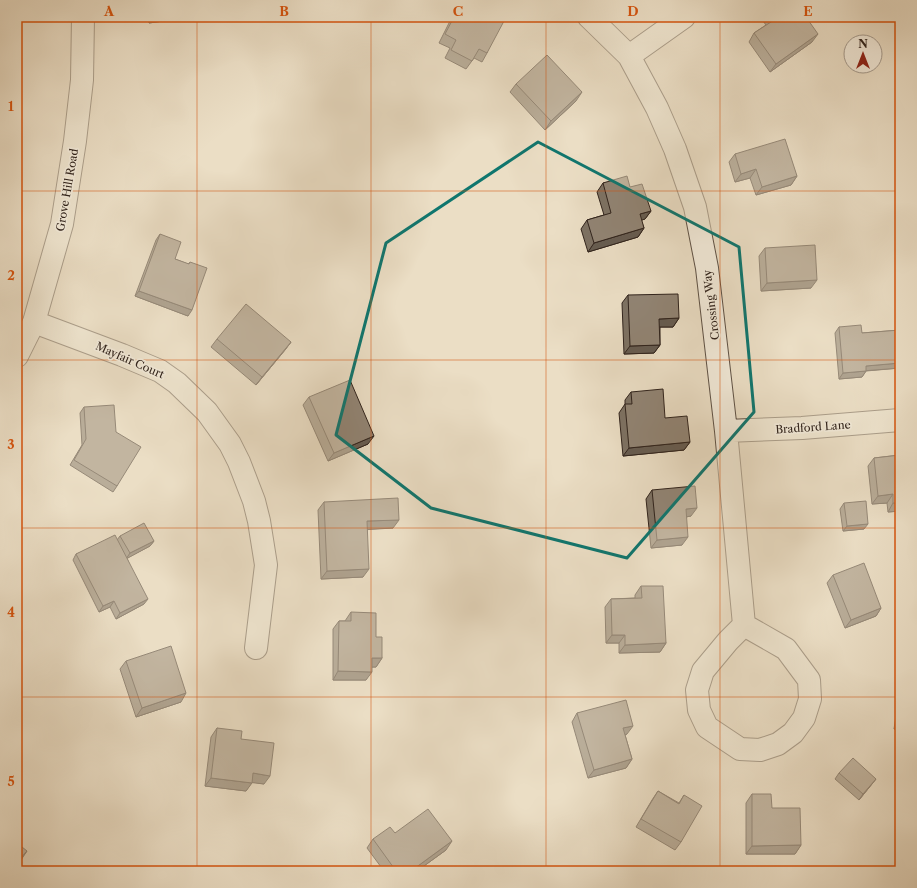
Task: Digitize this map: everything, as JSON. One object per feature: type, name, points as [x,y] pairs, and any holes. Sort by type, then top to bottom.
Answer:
[{"type":"street","name":"Grove Hill Road","points":[[17,356],[34,322],[62,224],[76,140],[82,80],[83,17]]},
{"type":"street","name":"Crossing Way","points":[[589,17],[630,56],[676,149],[695,207],[707,268],[726,431],[744,625]]},
{"type":"street","points":[[630,56],[684,17]]},
{"type":"street","name":"Mayfair Court","points":[[34,322],[160,371],[178,383],[207,412],[230,444],[239,462],[254,501],[259,521],[266,565],[256,648]]},
{"type":"street","name":"Bradford Lane","points":[[726,431],[802,428],[900,420]]},
{"type":"street","points":[[744,625],[786,649],[808,680],[810,699],[804,718],[793,733],[778,744],[760,750],[740,749],[707,727],[699,710],[697,690],[703,671],[728,641],[744,625]]},
{"type":"highlighted area","points":[[538,142],[739,247],[754,412],[627,558],[431,508],[336,435],[386,243]]},
{"type":"building","points":[[454,17],[496,17],[504,21],[487,53],[479,49],[472,61],[451,50],[456,40],[445,34]]},
{"type":"building","points":[[772,17],[806,17],[818,34],[776,64],[754,33],[774,20]]},
{"type":"building","points":[[547,55],[582,92],[551,121],[516,84]]},
{"type":"building","points":[[785,139],[797,176],[762,187],[756,169],[741,174],[735,154]]},
{"type":"building","points":[[627,176],[630,187],[642,184],[651,211],[640,214],[644,228],[594,243],[587,220],[611,213],[603,183]]},
{"type":"building","points":[[160,234],[181,242],[175,259],[207,268],[192,310],[139,291]]},
{"type":"building","points":[[815,245],[817,280],[767,283],[765,248]]},
{"type":"building","points":[[678,294],[679,318],[659,319],[660,345],[630,346],[628,295]]},
{"type":"building","points":[[246,304],[291,342],[262,377],[217,339]]},
{"type":"building","points":[[861,325],[862,333],[900,330],[900,363],[866,366],[866,371],[843,373],[839,327]]},
{"type":"building","points":[[350,380],[374,436],[334,453],[309,397]]},
{"type":"building","points":[[663,389],[665,418],[687,416],[690,442],[629,448],[625,404],[632,404],[631,392]]},
{"type":"building","points":[[114,405],[116,432],[141,447],[117,486],[74,460],[86,439],[84,407]]},
{"type":"building","points":[[900,455],[900,503],[893,503],[893,494],[878,496],[874,458]]},
{"type":"building","points":[[695,486],[697,508],[686,509],[688,537],[657,540],[652,490]]},
{"type":"building","points":[[398,498],[399,520],[367,521],[369,569],[327,571],[324,502]]},
{"type":"building","points":[[866,501],[868,524],[847,526],[844,503]]},
{"type":"building","points":[[144,523],[154,541],[130,553],[120,536]]},
{"type":"building","points":[[115,535],[148,599],[120,613],[114,601],[103,606],[76,554]]},
{"type":"building","points":[[864,563],[881,608],[851,620],[833,575]]},
{"type":"building","points":[[641,586],[663,586],[666,643],[625,645],[625,635],[612,635],[611,599],[642,598]]},
{"type":"building","points":[[351,612],[376,613],[376,637],[382,637],[382,658],[372,658],[372,672],[338,671],[339,621],[351,621]]},
{"type":"building","points":[[171,646],[186,693],[142,708],[126,661]]},
{"type":"building","points":[[626,700],[633,726],[623,728],[632,759],[594,770],[577,713]]},
{"type":"building","points":[[217,728],[242,731],[241,739],[274,743],[270,776],[253,773],[252,783],[211,778]]},
{"type":"building","points":[[853,758],[876,779],[863,794],[839,773]]},
{"type":"building","points":[[658,791],[679,804],[684,795],[702,806],[681,842],[641,819]]},
{"type":"building","points":[[752,794],[771,794],[772,808],[800,808],[801,845],[752,846]]},
{"type":"building","points":[[428,809],[452,841],[411,871],[396,871],[373,839],[390,827],[395,833]]},
{"type":"building","points":[[17,843],[27,851],[17,862]]}]
